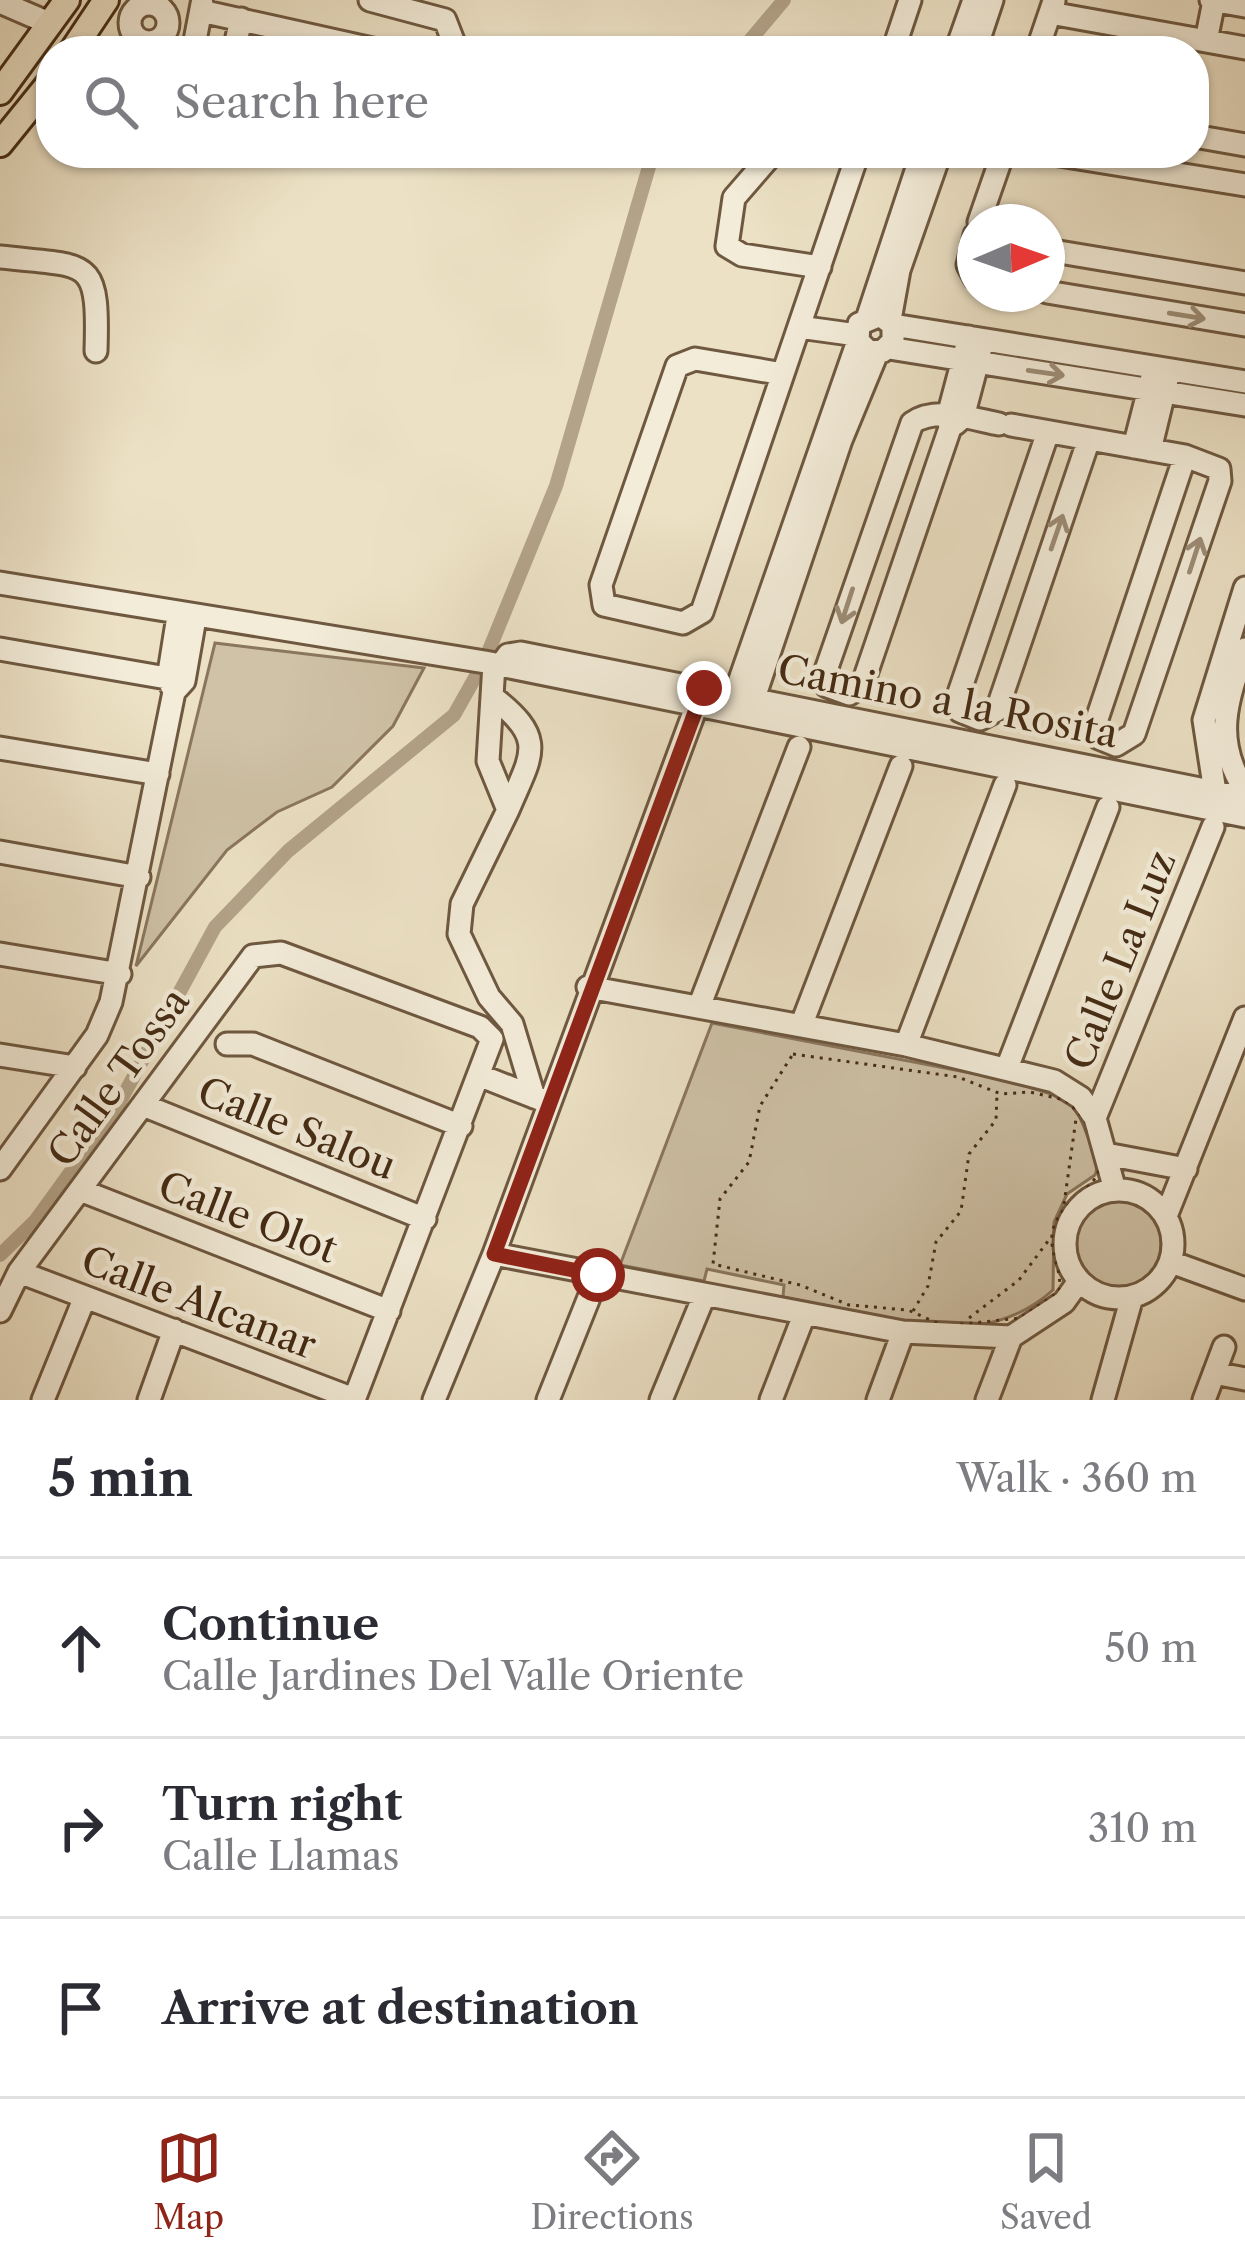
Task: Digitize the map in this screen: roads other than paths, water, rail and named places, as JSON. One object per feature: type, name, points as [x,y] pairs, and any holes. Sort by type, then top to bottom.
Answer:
[{"type":"main road","points":[[42,36],[67,0]]},
{"type":"main road","points":[[83,36],[106,0]]},
{"type":"main road","points":[[1,90],[36,44]]},
{"type":"main road","points":[[0,144],[36,100]]},
{"type":"street","points":[[370,0],[445,20],[451,36]]},
{"type":"street","points":[[897,36],[910,0]]},
{"type":"street","points":[[961,36],[974,0]]},
{"type":"street","points":[[979,36],[992,0]]},
{"type":"street","points":[[1207,36],[1212,0],[1245,6]]},
{"type":"street","points":[[0,2],[51,24]]},
{"type":"street","points":[[1042,36],[1052,6],[1184,36]]},
{"type":"street","points":[[91,25],[130,11]]},
{"type":"street","points":[[156,36],[166,30],[241,20],[293,36]]},
{"type":"street","points":[[237,36],[241,20]]},
{"type":"street","points":[[1209,42],[1245,48]]},
{"type":"street","points":[[1209,139],[1245,145]]},
{"type":"street","points":[[760,168],[734,198],[727,246],[742,255],[820,267]]},
{"type":"street","points":[[783,374],[695,359],[677,366],[602,585],[604,605],[683,623],[697,620],[802,320],[853,168]]},
{"type":"street","points":[[874,333],[918,168]]},
{"type":"street","points":[[745,696],[935,168]]},
{"type":"street","points":[[985,204],[998,168]]},
{"type":"street","points":[[1189,168],[1245,185]]},
{"type":"street","points":[[1065,253],[1245,283]]},
{"type":"street","points":[[0,257],[70,265],[88,272],[98,290],[95,351]]},
{"type":"street","points":[[1121,305],[1131,264]]},
{"type":"street","points":[[1065,295],[1245,325]]},
{"type":"street","points":[[802,320],[874,333],[970,362],[1245,382]]},
{"type":"street","points":[[874,333],[976,338],[1160,378],[1245,405]]},
{"type":"street","points":[[976,338],[954,420],[860,690],[849,694],[830,688],[825,673],[866,548],[918,418],[954,420],[1005,424],[1185,456],[1214,464],[1221,475],[1134,734],[1116,745],[1099,738],[1095,728],[1185,456]]},
{"type":"street","points":[[1142,448],[1160,378]]},
{"type":"street","points":[[1048,431],[958,707],[988,719],[997,710],[1089,439]]},
{"type":"street","points":[[866,548],[904,560]]},
{"type":"street","points":[[999,572],[1039,584]]},
{"type":"street","name":"Camino a la Rosita","points":[[0,584],[700,698],[1245,816]]},
{"type":"street","points":[[1215,791],[1204,720],[1245,588]]},
{"type":"street","points":[[1137,597],[1178,610]]},
{"type":"street","points":[[2,1162],[97,1035],[120,974],[187,617]]},
{"type":"street","points":[[0,649],[175,684]]},
{"type":"street","points":[[1245,650],[1223,731],[1231,768],[1245,794]]},
{"type":"street","points":[[493,664],[488,761],[508,810]]},
{"type":"street","name":"Camino a la Rosita","points":[[700,698],[745,696],[1245,794]]},
{"type":"street","points":[[494,698],[531,735],[533,752],[462,904],[459,934],[489,997],[512,1024],[541,1100]]},
{"type":"street","points":[[434,1400],[494,1254],[541,1100],[700,698]]},
{"type":"street","points":[[699,1007],[799,747]]},
{"type":"street","points":[[0,748],[158,774]]},
{"type":"street","points":[[801,1026],[901,766]]},
{"type":"street","points":[[905,1046],[1005,785]]},
{"type":"street","points":[[1007,1067],[1108,807]]},
{"type":"street","name":"Calle La Luz","points":[[1114,1190],[1106,1154],[1086,1115],[1214,827]]},
{"type":"street","points":[[0,852],[139,877]]},
{"type":"street","name":"Calle Tossa","points":[[0,1311],[19,1272],[261,951],[280,952],[480,1027],[492,1039],[481,1076]]},
{"type":"street","points":[[0,954],[120,974]]},
{"type":"street","points":[[588,987],[1007,1067],[1068,1088],[1086,1115]]},
{"type":"street","points":[[1166,1216],[1245,1018]]},
{"type":"street","points":[[227,1044],[253,1044],[461,1126]]},
{"type":"street","points":[[0,1055],[75,1067]]},
{"type":"street","points":[[354,1399],[481,1076],[541,1100]]},
{"type":"street","name":"Calle Salou","points":[[143,1105],[424,1219]]},
{"type":"street","points":[[1106,1154],[1186,1169]]},
{"type":"street","name":"Calle Olot","points":[[80,1190],[389,1310]]},
{"type":"street","points":[[1114,1190],[1145,1196],[1166,1216],[1174,1246],[1171,1262],[1156,1285],[1132,1298],[1103,1297],[1079,1281],[1065,1250],[1072,1217],[1098,1194],[1114,1190]]},
{"type":"street","points":[[494,1254],[804,1315],[908,1322],[955,1339],[1010,1337],[1064,1302],[1079,1281]]},
{"type":"street","points":[[1171,1262],[1245,1289]]},
{"type":"street","name":"Calle Alcanar","points":[[19,1272],[354,1399]]},
{"type":"street","points":[[548,1400],[598,1275]]},
{"type":"street","points":[[661,1400],[704,1296]]},
{"type":"street","points":[[43,1400],[85,1298]]},
{"type":"street","points":[[1103,1400],[1132,1298]]},
{"type":"street","points":[[770,1400],[804,1315]]},
{"type":"street","points":[[878,1400],[908,1322]]},
{"type":"street","points":[[149,1400],[174,1330]]},
{"type":"street","points":[[987,1400],[1010,1337]]},
{"type":"street","points":[[1204,1400],[1224,1346]]},
{"type":"street","points":[[1214,1373],[1245,1379]]},
{"type":"waterway","points":[[754,36],[784,0]]},
{"type":"waterway","points":[[0,1255],[35,1221],[116,1109],[215,927],[288,851],[454,715],[485,660],[556,486],[649,168]]}]
